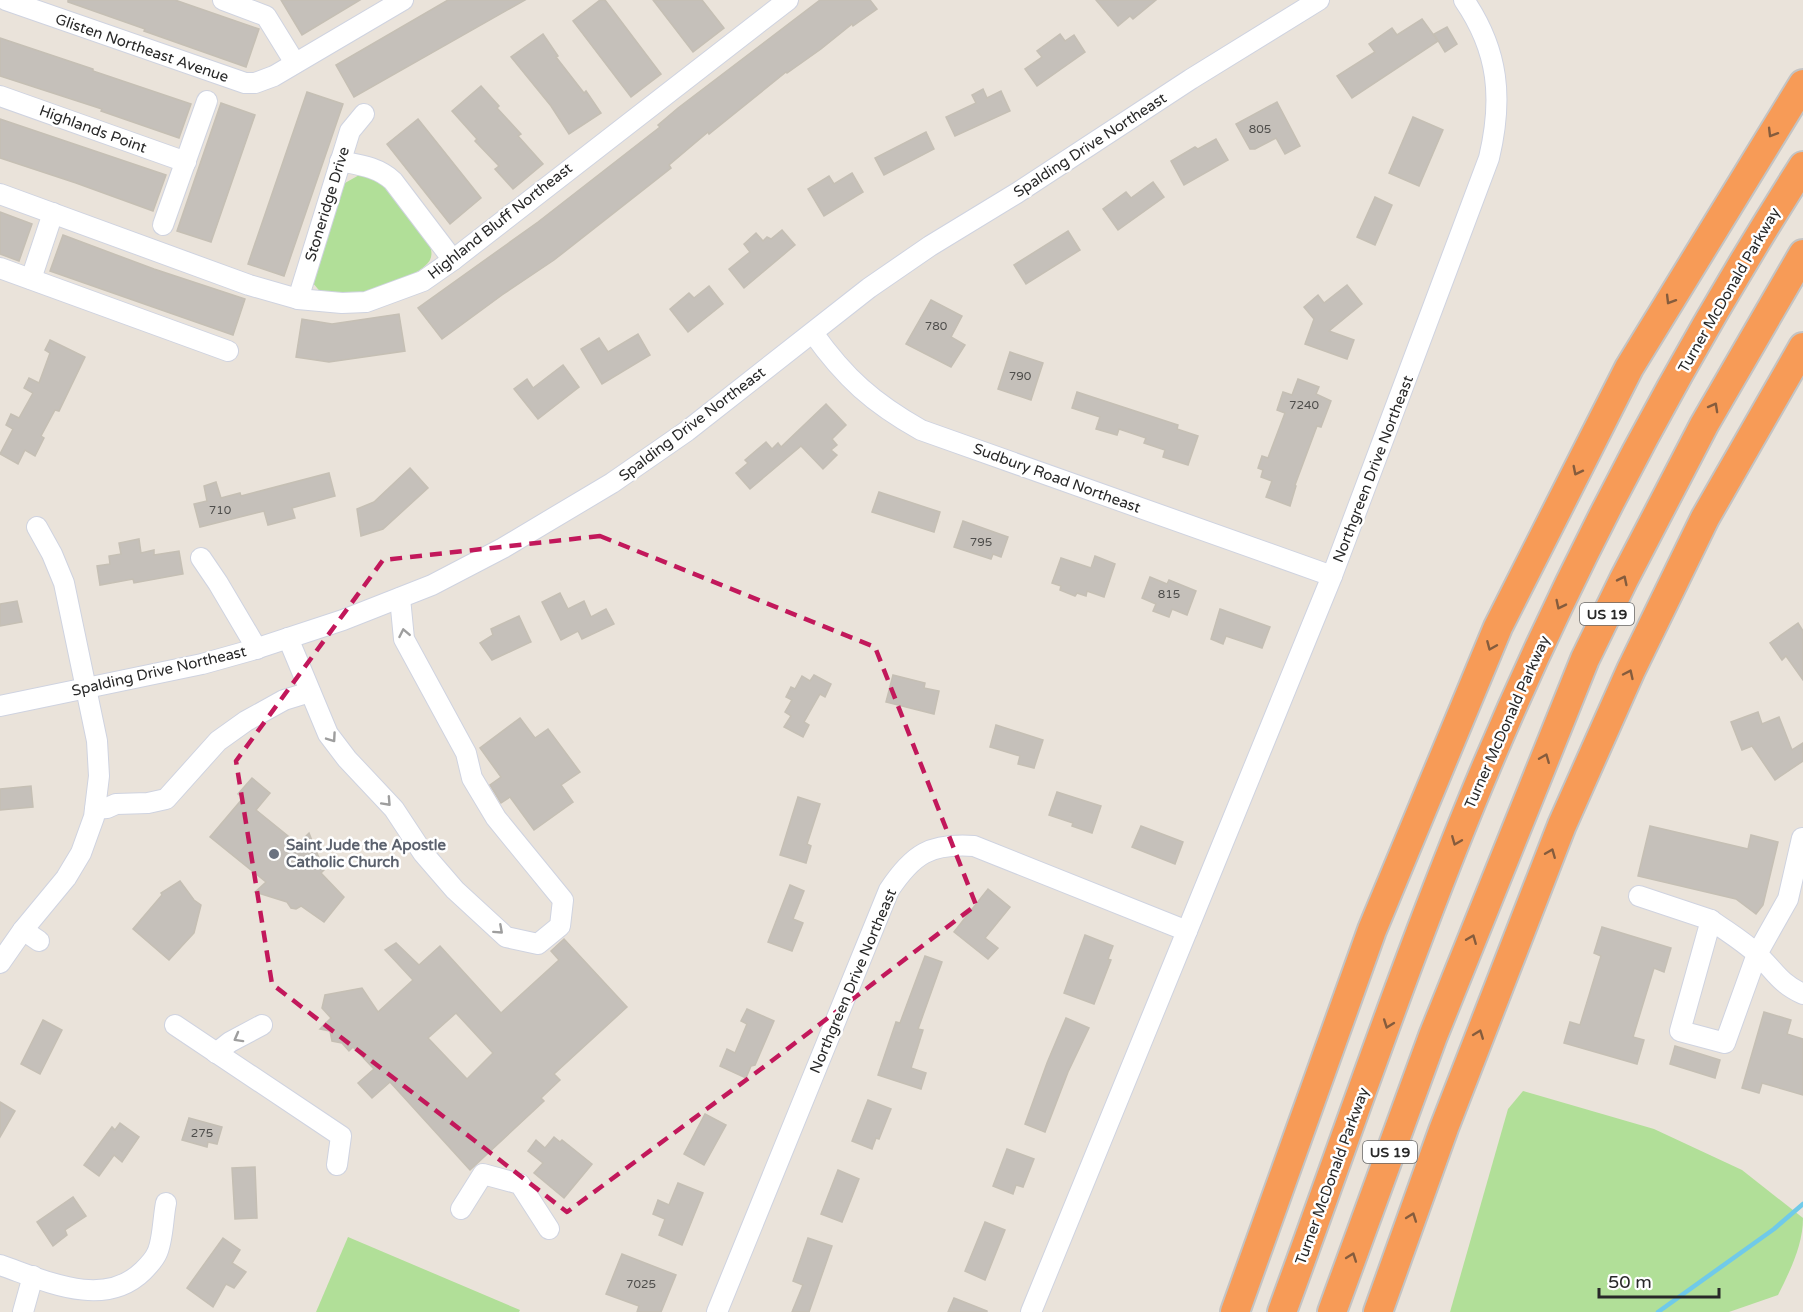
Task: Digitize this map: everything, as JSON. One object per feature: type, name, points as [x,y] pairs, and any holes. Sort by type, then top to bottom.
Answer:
[{"type":"highway","points":[[1234,1312],[1372,930],[1503,617],[1629,368],[1803,84]]},
{"type":"highway","name":"Turner McDonald Parkway","points":[[1282,1312],[1440,882],[1543,640],[1582,558],[1663,403],[1803,166]]},
{"type":"highway","name":"US 19","points":[[1332,1312],[1433,1036],[1585,659],[1704,425],[1803,254]]},
{"type":"highway","points":[[1378,1312],[1495,993],[1562,825],[1622,690],[1706,518],[1803,347]]},
{"type":"highway","points":[[1214,1312],[1286,1145],[1316,1086]]},
{"type":"highway","points":[[1391,1312],[1398,1289],[1401,1246]]},
{"type":"street","name":"Glisten Northeast Avenue","points":[[6,0],[245,83],[267,80],[403,0]]},
{"type":"street","points":[[223,0],[266,16],[295,63]]},
{"type":"street","name":"Highland Bluff Northeast","points":[[0,194],[249,285],[298,299],[342,303],[366,302],[423,281],[453,260],[788,0]]},
{"type":"street","name":"Spalding Drive Northeast","points":[[0,706],[202,664],[257,649],[343,620],[432,585],[503,548],[612,483],[687,431],[869,288],[930,246],[1319,0]]},
{"type":"street","name":"Northgreen Drive Northeast","points":[[1031,1312],[1332,576],[1489,158],[1496,129],[1497,99],[1493,63],[1486,40],[1464,0]]},
{"type":"street","name":"Highlands Point","points":[[0,96],[186,162]]},
{"type":"street","points":[[163,225],[207,100]]},
{"type":"street","name":"Stoneridge Drive","points":[[298,299],[350,131],[364,114]]},
{"type":"street","points":[[340,161],[374,168],[393,181],[453,260]]},
{"type":"street","points":[[31,279],[53,213]]},
{"type":"street","points":[[0,268],[228,351]]},
{"type":"street","name":"Sudbury Road Northeast","points":[[813,333],[834,362],[859,388],[889,412],[921,430],[1332,576]]},
{"type":"street","points":[[0,963],[31,935],[52,909],[66,878],[81,853],[95,809],[99,776],[97,741],[64,583],[52,554],[36,527]]},
{"type":"street","points":[[201,558],[257,649]]},
{"type":"street","points":[[288,638],[328,734],[347,759],[394,809],[423,853],[455,890],[506,937],[538,944],[560,926],[563,900],[496,818],[472,778],[471,765],[466,753],[404,639],[400,598]]},
{"type":"street","points":[[95,809],[107,808],[116,804],[166,800],[218,741],[246,721],[284,700],[310,692]]},
{"type":"street","points":[[1711,920],[1680,1031],[1725,1044],[1757,954],[1788,899],[1802,838]]},
{"type":"street","name":"Northgreen Drive Northeast","points":[[717,1312],[889,890],[904,868],[935,848],[955,845],[974,846],[1187,931]]},
{"type":"street","points":[[1639,896],[1711,920],[1757,954],[1774,975],[1789,988],[1803,994]]},
{"type":"street","points":[[175,1025],[341,1136],[337,1165]]},
{"type":"street","points":[[216,1053],[230,1042],[262,1025]]},
{"type":"street","points":[[461,1209],[483,1174],[520,1184],[549,1228]]},
{"type":"street","points":[[0,1265],[76,1289],[92,1290],[122,1286],[150,1264],[158,1251],[165,1203]]},
{"type":"street","points":[[23,1312],[33,1276]]},
{"type":"highlighted area","points":[[600,536],[875,647],[976,905],[765,1066],[567,1212],[272,984],[236,761],[383,560]]},
{"type":"green space","points":[[361,174],[384,184],[428,242],[431,257],[424,267],[414,274],[373,290],[336,296],[322,294],[313,283],[312,271],[345,183]]},
{"type":"green space","points":[[1523,1091],[1654,1129],[1742,1170],[1803,1218],[1798,1248],[1778,1295],[1729,1312],[1450,1312],[1508,1109]]},
{"type":"green space","points":[[348,1237],[520,1310],[519,1312],[316,1312]]},
{"type":"building","points":[[68,0],[175,0],[259,29],[246,67],[144,31],[145,29],[68,2]]},
{"type":"building","points":[[281,0],[360,0],[302,35]]},
{"type":"building","points":[[448,0],[525,0],[354,97],[336,65]]},
{"type":"building","points":[[600,0],[605,0],[661,74],[631,97],[573,21]]},
{"type":"building","points":[[653,0],[702,0],[724,28],[693,52]]},
{"type":"building","points":[[820,0],[870,0],[877,9],[853,26],[852,24],[821,49],[786,72],[709,134],[708,132],[669,165],[671,168],[554,260],[442,339],[418,308],[538,222],[660,127],[658,125],[678,108]]},
{"type":"building","points":[[1096,0],[1156,0],[1133,19],[1130,16],[1118,26]]},
{"type":"building","points":[[1422,19],[1438,41],[1352,98],[1337,76],[1375,52],[1369,44],[1392,28],[1397,35]]},
{"type":"building","points":[[1447,27],[1457,44],[1445,52],[1434,34]]},
{"type":"building","points":[[543,34],[558,56],[556,57],[584,93],[586,91],[601,113],[569,134],[551,106],[511,57]]},
{"type":"building","points":[[1060,34],[1065,41],[1074,35],[1085,52],[1037,86],[1025,69],[1042,57],[1037,51]]},
{"type":"building","points":[[0,38],[191,104],[179,138],[101,111],[102,109],[0,76]]},
{"type":"building","points":[[481,86],[521,134],[518,136],[543,164],[513,189],[495,169],[499,166],[475,141],[477,139],[452,111]]},
{"type":"building","points":[[983,89],[987,98],[1001,91],[1010,111],[955,136],[946,117],[976,103],[972,95]]},
{"type":"building","points":[[307,92],[343,104],[284,276],[248,264]]},
{"type":"building","points":[[1277,102],[1300,146],[1285,154],[1276,138],[1255,149],[1250,149],[1236,124]]},
{"type":"building","points":[[221,103],[255,115],[211,242],[177,231]]},
{"type":"building","points":[[1413,117],[1443,130],[1419,186],[1389,173]]},
{"type":"building","points":[[0,119],[166,175],[153,211],[0,158]]},
{"type":"building","points":[[418,119],[481,198],[450,224],[387,144]]},
{"type":"building","points":[[926,132],[934,149],[884,175],[875,158]]},
{"type":"building","points":[[1216,139],[1228,160],[1184,185],[1171,161],[1195,147],[1198,149]]},
{"type":"building","points":[[852,173],[863,192],[824,216],[808,189],[829,176],[834,184]]},
{"type":"building","points":[[1153,182],[1164,197],[1118,230],[1103,209],[1126,192],[1131,198]]},
{"type":"building","points":[[1375,197],[1392,205],[1375,245],[1357,237]]},
{"type":"building","points":[[0,212],[32,224],[19,261],[0,254]]},
{"type":"building","points":[[782,230],[795,245],[744,288],[729,269],[750,252],[744,244],[756,233],[763,241],[767,237],[771,239]]},
{"type":"building","points":[[1068,231],[1080,250],[1026,284],[1014,265]]},
{"type":"building","points":[[63,235],[154,269],[245,299],[233,335],[50,271]]},
{"type":"building","points":[[1347,285],[1362,304],[1329,331],[1354,340],[1347,359],[1305,344],[1314,319],[1304,307],[1318,295],[1324,303]]},
{"type":"building","points":[[709,286],[723,304],[688,332],[670,309],[689,293],[694,298]]},
{"type":"building","points":[[931,300],[962,316],[951,337],[965,345],[951,367],[906,344]]},
{"type":"building","points":[[399,314],[405,351],[329,362],[296,357],[302,319],[332,324]]},
{"type":"building","points":[[638,334],[650,355],[602,384],[581,349],[599,338],[608,352]]},
{"type":"building","points":[[50,340],[85,357],[59,411],[55,410],[41,436],[44,438],[35,456],[25,450],[18,464],[0,454],[13,429],[6,425],[11,414],[19,418],[33,393],[24,388],[29,378],[39,383],[50,353],[45,350]]},
{"type":"building","points":[[1010,352],[1043,363],[1031,400],[998,389]]},
{"type":"building","points":[[563,365],[579,387],[538,419],[514,389],[527,379],[533,388]]},
{"type":"building","points":[[1298,379],[1319,387],[1316,394],[1331,401],[1321,427],[1317,426],[1295,485],[1290,506],[1266,497],[1272,481],[1261,477],[1263,470],[1258,468],[1262,456],[1268,458],[1285,413],[1277,410],[1283,392],[1292,395]]},
{"type":"building","points":[[1077,392],[1178,425],[1177,429],[1198,436],[1188,465],[1163,457],[1165,450],[1144,443],[1146,438],[1119,429],[1117,435],[1096,429],[1100,417],[1072,408]]},
{"type":"building","points":[[826,404],[846,425],[832,439],[837,445],[831,450],[837,455],[823,469],[801,446],[750,489],[736,473],[748,463],[745,460],[766,442],[772,449],[778,443],[781,447]]},
{"type":"building","points":[[410,468],[428,488],[383,529],[361,536],[357,509],[374,502]]},
{"type":"building","points":[[329,473],[335,496],[292,508],[295,518],[268,525],[264,511],[200,527],[194,504],[207,501],[204,486],[216,482],[221,498],[240,493],[241,496]]},
{"type":"building","points":[[879,492],[940,512],[934,532],[872,512]]},
{"type":"building","points":[[963,521],[1008,537],[1001,557],[993,554],[991,559],[954,547]]},
{"type":"building","points":[[139,539],[141,553],[154,550],[154,555],[179,551],[183,574],[134,583],[133,579],[100,585],[97,566],[110,564],[109,556],[121,554],[119,543]]},
{"type":"building","points":[[1095,556],[1115,564],[1104,597],[1087,591],[1086,596],[1077,593],[1075,596],[1060,590],[1061,586],[1052,583],[1061,558],[1091,568]]},
{"type":"building","points":[[1150,577],[1167,584],[1169,580],[1196,591],[1187,615],[1172,609],[1169,617],[1153,611],[1156,604],[1142,598]]},
{"type":"building","points":[[560,593],[568,609],[584,601],[591,617],[606,609],[614,624],[582,639],[578,631],[561,640],[542,602]]},
{"type":"building","points":[[17,601],[22,622],[0,626],[0,604]]},
{"type":"building","points":[[1220,609],[1270,627],[1262,648],[1226,636],[1223,644],[1211,639]]},
{"type":"building","points":[[519,616],[531,642],[492,660],[480,643],[493,635],[491,629]]},
{"type":"building","points":[[1798,623],[1803,631],[1803,680],[1786,656],[1782,660],[1770,643]]},
{"type":"building","points":[[814,675],[831,684],[825,697],[820,694],[804,722],[809,725],[803,737],[784,727],[791,716],[785,712],[792,700],[786,697],[791,687],[795,689],[802,676],[810,681]]},
{"type":"building","points":[[893,675],[925,683],[924,688],[939,691],[934,714],[886,702]]},
{"type":"building","points":[[1758,712],[1762,724],[1779,717],[1792,750],[1803,743],[1803,761],[1775,780],[1752,746],[1742,750],[1731,722]]},
{"type":"building","points":[[520,718],[535,738],[548,729],[580,772],[561,785],[573,802],[534,830],[510,797],[501,803],[490,785],[501,777],[480,748]]},
{"type":"building","points":[[996,725],[1043,740],[1034,768],[1018,764],[1020,756],[990,747]]},
{"type":"building","name":"Saint Jude the Apostle Catholic Church","points":[[252,778],[270,793],[256,810],[298,844],[309,833],[321,863],[328,866],[321,873],[344,897],[324,922],[301,906],[296,909],[291,908],[287,902],[255,892],[266,882],[210,837],[243,798],[238,794]]},
{"type":"building","points":[[31,786],[33,807],[0,810],[0,789]]},
{"type":"building","points":[[1057,792],[1101,806],[1092,833],[1072,826],[1073,823],[1049,815]]},
{"type":"building","points":[[798,797],[820,804],[807,844],[811,846],[806,863],[780,855]]},
{"type":"building","points":[[1141,826],[1183,842],[1175,864],[1132,847]]},
{"type":"building","points":[[1650,826],[1748,849],[1751,835],[1778,842],[1763,905],[1756,914],[1736,899],[1638,876]]},
{"type":"building","points":[[180,881],[194,900],[201,905],[194,933],[169,960],[133,929],[162,895],[161,893]]},
{"type":"building","points":[[790,885],[804,891],[793,919],[803,923],[792,951],[768,942]]},
{"type":"building","points":[[988,889],[1010,907],[985,938],[998,948],[988,959],[954,932]]},
{"type":"building","points":[[1602,927],[1671,948],[1664,972],[1654,968],[1633,1037],[1644,1040],[1637,1064],[1564,1043],[1570,1022],[1580,1025],[1601,956],[1594,953]]},
{"type":"building","points":[[1085,935],[1113,946],[1108,959],[1111,960],[1094,1004],[1064,993]]},
{"type":"building","points":[[564,939],[627,1007],[554,1074],[560,1080],[541,1098],[544,1101],[470,1170],[390,1082],[372,1098],[358,1083],[374,1069],[353,1047],[349,1051],[342,1043],[332,1041],[330,1031],[320,1029],[331,1018],[322,1008],[325,995],[362,988],[378,1012],[413,980],[385,950],[396,943],[419,965],[440,946],[501,1013],[559,960],[551,951]],"holes":[[[456,1013],[493,1053],[467,1079],[428,1038]]]},
{"type":"building","points":[[925,956],[942,962],[918,1029],[923,1030],[911,1068],[926,1073],[921,1089],[878,1075],[896,1022],[900,1023]]},
{"type":"building","points":[[747,1009],[774,1021],[755,1065],[751,1066],[746,1078],[720,1066],[727,1049],[735,1053],[747,1024],[741,1021]]},
{"type":"building","points":[[1764,1012],[1791,1020],[1787,1034],[1803,1039],[1803,1095],[1762,1083],[1759,1093],[1742,1088]]},
{"type":"building","points":[[1066,1018],[1089,1028],[1068,1072],[1045,1132],[1025,1124]]},
{"type":"building","points":[[43,1020],[62,1030],[40,1074],[21,1064]]},
{"type":"building","points":[[1675,1046],[1720,1060],[1715,1078],[1670,1064]]},
{"type":"building","points":[[868,1100],[891,1109],[879,1139],[876,1138],[872,1149],[852,1141]]},
{"type":"building","points":[[0,1102],[15,1111],[0,1137]]},
{"type":"building","points":[[705,1114],[726,1125],[704,1165],[684,1154]]},
{"type":"building","points":[[189,1118],[222,1127],[217,1144],[208,1142],[207,1147],[182,1140]]},
{"type":"building","points":[[120,1123],[139,1137],[122,1162],[114,1155],[99,1176],[84,1165],[112,1127],[115,1130]]},
{"type":"building","points":[[554,1137],[560,1142],[562,1140],[592,1164],[564,1198],[534,1173],[543,1163],[528,1151],[536,1140],[545,1148]]},
{"type":"building","points":[[1007,1149],[1034,1159],[1023,1187],[1016,1185],[1013,1194],[993,1186]]},
{"type":"building","points":[[255,1167],[257,1218],[235,1219],[232,1168]]},
{"type":"building","points":[[838,1170],[859,1179],[842,1222],[821,1214]]},
{"type":"building","points":[[678,1183],[703,1193],[682,1245],[659,1235],[665,1219],[653,1214],[658,1200],[669,1205]]},
{"type":"building","points":[[73,1197],[86,1216],[65,1230],[67,1235],[53,1246],[37,1222]]},
{"type":"building","points":[[985,1222],[1005,1230],[985,1280],[965,1271]]},
{"type":"building","points":[[223,1238],[240,1250],[232,1263],[246,1272],[234,1288],[226,1284],[213,1307],[187,1288]]},
{"type":"building","points":[[808,1238],[832,1246],[809,1312],[792,1312],[803,1285],[793,1281]]},
{"type":"building","points":[[622,1254],[676,1275],[661,1312],[637,1312],[639,1306],[606,1294]]},
{"type":"building","points":[[954,1298],[987,1311],[987,1312],[948,1312]]},
{"type":"waterway","points":[[1658,1312],[1774,1229],[1803,1204]]},
{"type":"place","name":"Saint Jude the Apostle Catholic Church","points":[[274,854]]}]
